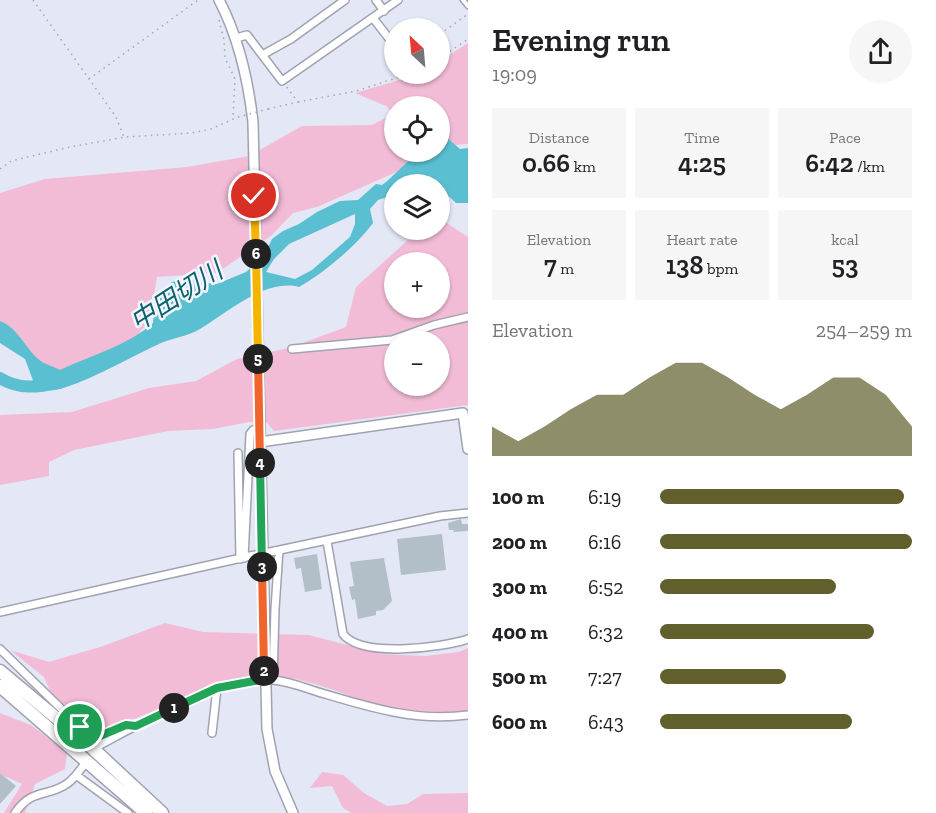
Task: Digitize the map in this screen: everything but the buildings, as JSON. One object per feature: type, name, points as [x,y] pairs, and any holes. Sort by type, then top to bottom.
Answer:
[{"type":"highway","points":[[0,671],[90,746],[162,813]]},
{"type":"highway","points":[[0,686],[146,813]]},
{"type":"street","points":[[264,54],[291,39],[345,0]]},
{"type":"street","points":[[376,0],[384,11]]},
{"type":"street","points":[[236,38],[247,35],[264,54],[282,81],[398,0]]},
{"type":"street","points":[[221,3],[236,38],[249,88],[253,122],[259,419],[269,680]]},
{"type":"street","points":[[373,18],[384,32]]},
{"type":"street","points":[[292,349],[392,340],[434,325],[468,317]]},
{"type":"street","points":[[260,442],[466,413],[468,449]]},
{"type":"street","points":[[245,558],[250,434],[253,430],[260,429]]},
{"type":"street","points":[[238,453],[245,558]]},
{"type":"street","points":[[0,612],[440,516],[468,513]]},
{"type":"street","points":[[327,541],[343,634],[348,641],[370,648],[435,646],[468,639]]},
{"type":"street","points":[[277,551],[267,729],[272,761],[284,796],[293,813]]},
{"type":"street","points":[[0,649],[86,732],[100,736],[126,725],[136,726]]},
{"type":"street","points":[[98,746],[217,688],[269,680],[372,708],[412,716],[468,715]]},
{"type":"street","points":[[212,734],[217,688]]},
{"type":"street","points":[[15,813],[22,802],[32,795],[68,783],[84,765]]},
{"type":"street","points":[[76,775],[128,813]]},
{"type":"lane","points":[[463,0],[468,6]]},
{"type":"path","points":[[33,0],[116,117],[125,137]]},
{"type":"path","points":[[88,79],[198,0]]},
{"type":"path","points":[[221,3],[218,13],[225,58],[235,79],[233,119]]},
{"type":"path","points":[[450,27],[468,14]]},
{"type":"path","points":[[450,51],[468,39]]},
{"type":"path","points":[[282,81],[298,102]]},
{"type":"path","points":[[0,169],[11,161],[70,147],[125,137],[192,134],[211,129],[238,117],[356,91],[384,82]]},
{"type":"shaded area","points":[[468,43],[468,144],[450,145],[450,96],[384,96],[384,105],[355,93],[386,84],[450,84],[450,55]]},
{"type":"shaded area","points":[[384,119],[384,162],[419,162],[392,174],[384,174],[384,177],[317,207],[293,213],[272,235],[217,273],[157,277],[150,320],[127,347],[60,375],[35,367],[0,327],[0,193],[45,179],[187,167],[249,156],[302,126],[372,125]]},
{"type":"shaded area","points":[[450,225],[468,237],[468,405],[274,431],[267,423],[249,422],[213,429],[168,431],[74,450],[49,462],[49,476],[0,485],[0,415],[72,412],[149,388],[196,381],[237,359],[289,348],[346,327],[356,287],[384,262],[384,318],[450,318],[450,252],[395,252],[408,240],[450,240]]},
{"type":"shaded area","points":[[165,623],[203,632],[309,635],[381,654],[426,656],[459,652],[468,648],[468,711],[414,712],[382,706],[287,677],[254,676],[214,686],[97,735],[54,700],[44,677],[10,650],[49,662],[103,646]]},
{"type":"shaded area","points":[[0,713],[31,725],[67,752],[65,769],[35,784],[25,813],[4,813],[22,784],[0,774]]},
{"type":"shaded area","points":[[322,772],[343,775],[364,793],[387,806],[407,804],[423,794],[468,793],[468,813],[352,813],[343,808],[332,786],[310,788]]},
{"type":"water","points":[[450,140],[460,149],[468,148],[468,203],[456,203],[450,197],[450,174],[394,174],[408,162],[450,162]]},
{"type":"water","points":[[384,183],[384,198],[378,200],[370,209],[373,223],[349,250],[309,281],[299,287],[286,286],[260,292],[200,329],[161,343],[89,378],[61,389],[44,388],[34,383],[25,359],[0,343],[0,321],[7,324],[42,362],[60,370],[109,349],[143,331],[153,323],[154,310],[162,292],[172,282],[189,278],[199,282],[217,284],[246,272],[264,256],[272,239],[283,231],[340,201],[358,200],[376,184]],"holes":[[[355,214],[355,224],[350,237],[312,270],[295,279],[266,272],[274,259],[289,244]]]},
{"type":"waterway","name":"中田切川","points":[[0,378],[21,386],[59,383]]},
{"type":"route","points":[[80,727],[90,734],[100,736],[126,725],[136,726],[217,688],[265,679],[254,196]]}]
